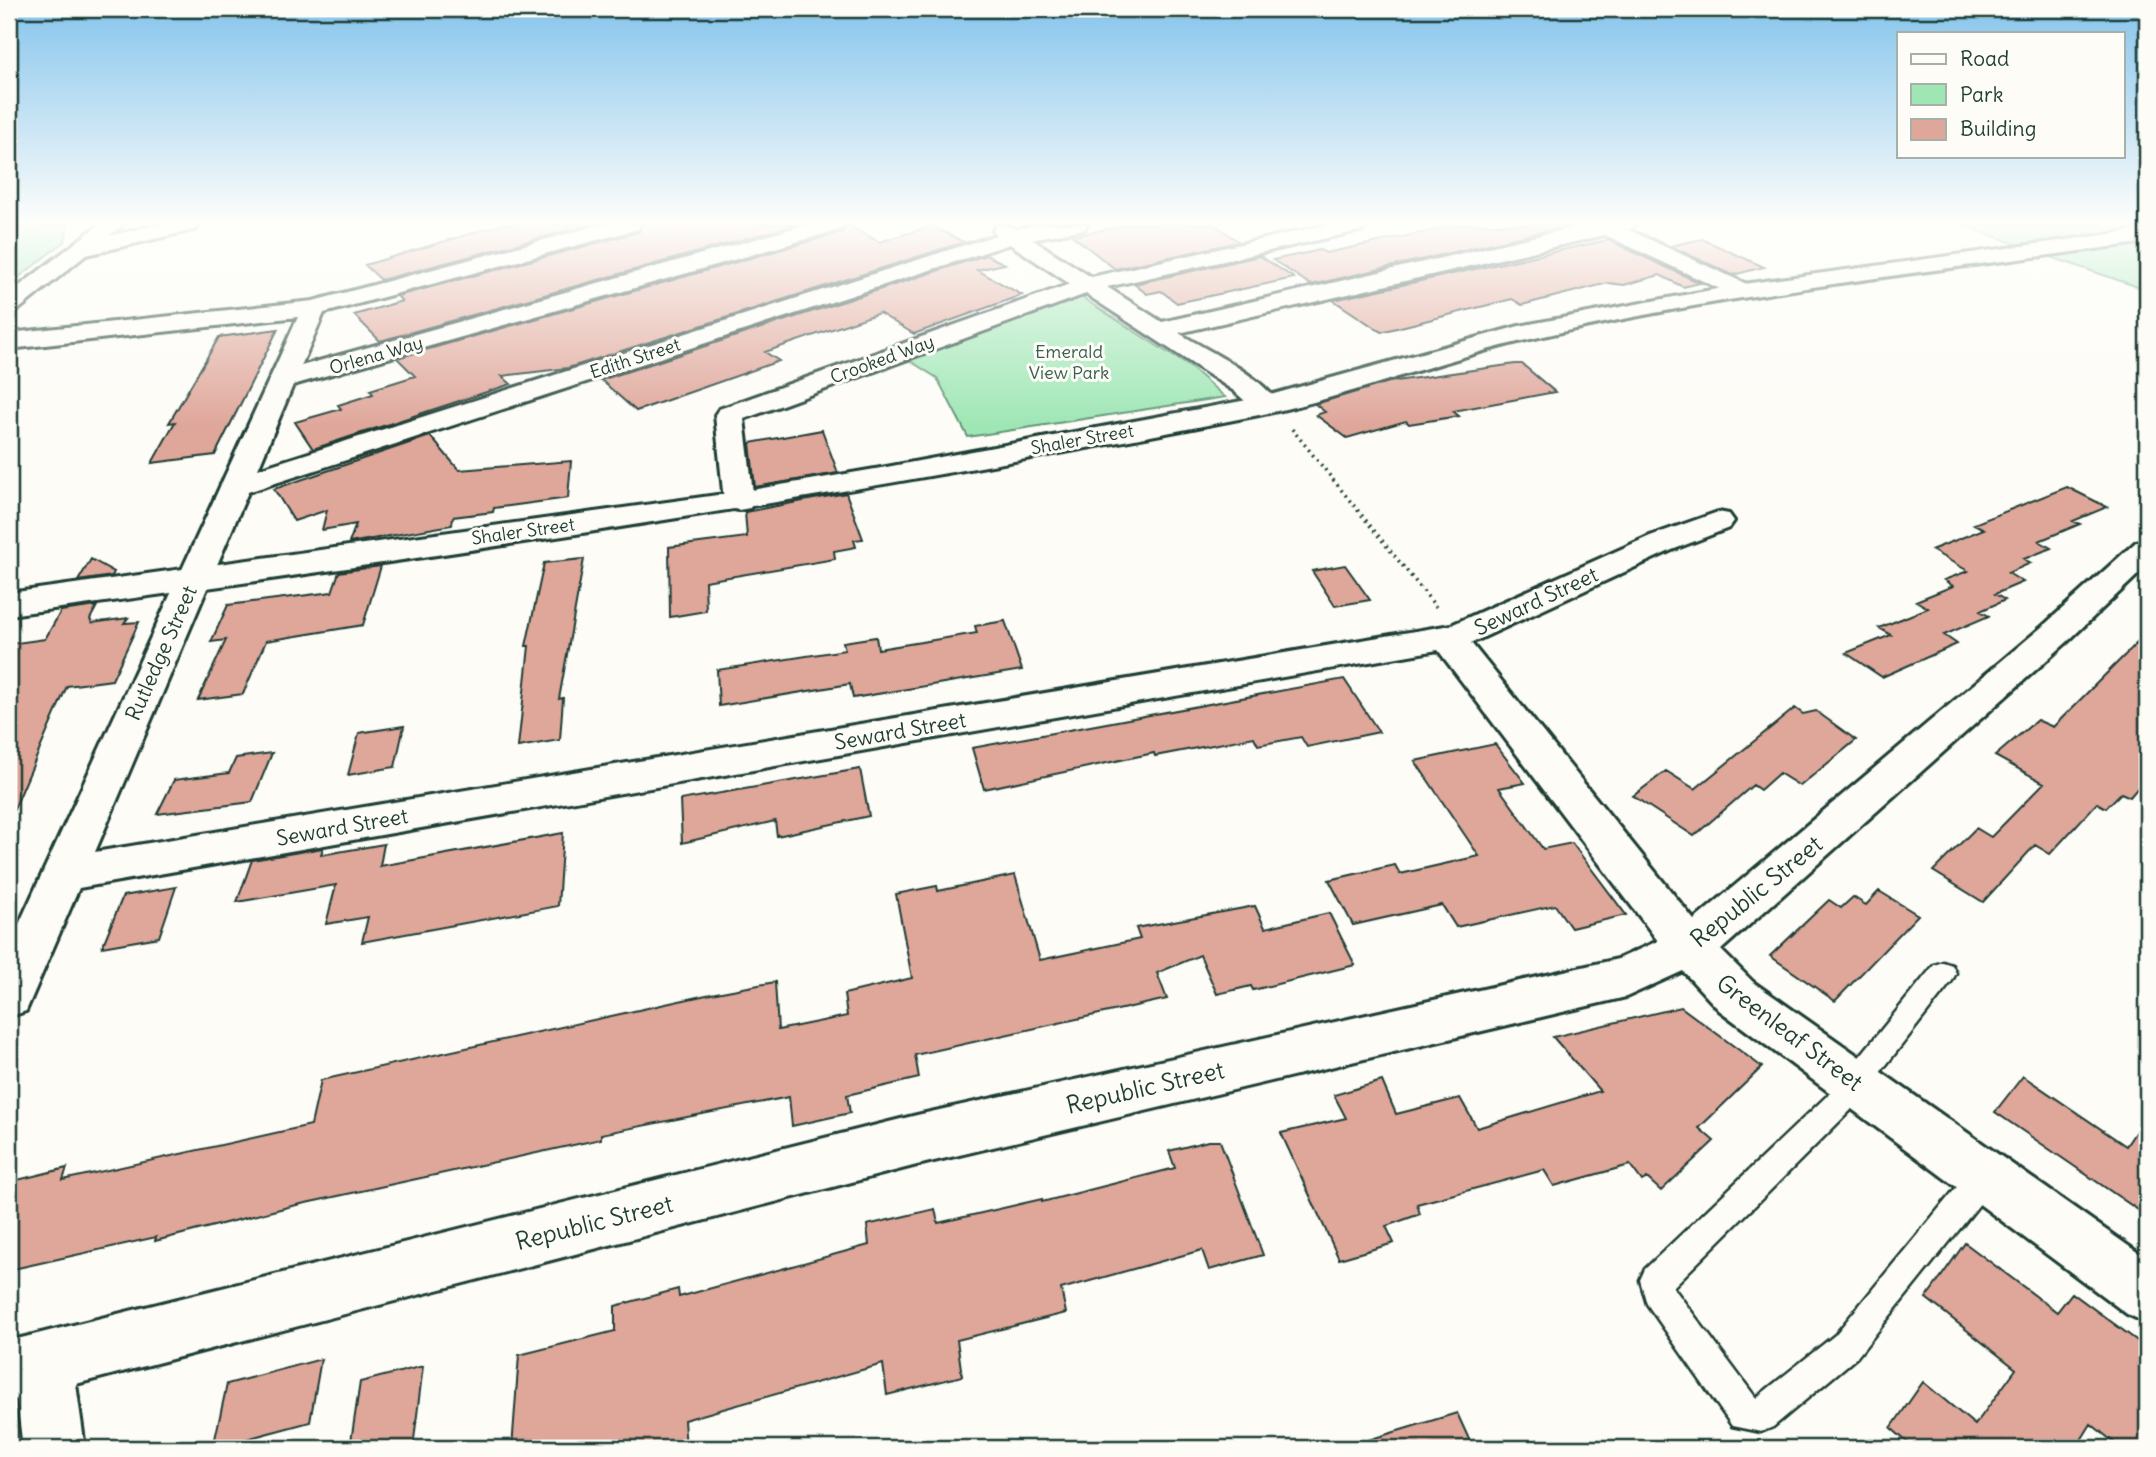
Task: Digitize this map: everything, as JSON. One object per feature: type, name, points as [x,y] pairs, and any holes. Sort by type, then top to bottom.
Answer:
[{"type":"street","points":[[9,305],[26,292]]},
{"type":"street","points":[[9,341],[314,308],[374,292]]},
{"type":"street","name":"Orlena Way","points":[[282,380],[593,292]]},
{"type":"street","name":"Edith Street","points":[[235,486],[819,292]]},
{"type":"street","name":"Crooked Way","points":[[739,501],[729,415],[1066,292]]},
{"type":"street","points":[[1097,292],[1244,385],[1266,405]]},
{"type":"street","points":[[1160,330],[1324,292]]},
{"type":"street","name":"Shaler Street","points":[[9,604],[739,501],[1266,405],[1519,334],[1738,292]]},
{"type":"street","name":"Rutledge Street","points":[[9,997],[314,308]]},
{"type":"street","name":"Seward Street","points":[[63,874],[1442,623],[1471,632],[1661,543],[1718,521]]},
{"type":"street","name":"Republic Street","points":[[26,1367],[917,1140],[1626,977],[1689,947],[1718,928],[2055,634],[2147,549]]},
{"type":"street","name":"Greenleaf Street","points":[[1442,623],[1689,947],[1736,996],[2147,1294]]},
{"type":"street","points":[[26,1367],[54,1448]]},
{"type":"lane","points":[[1943,973],[1856,1083],[1656,1280],[1658,1293],[1744,1414],[1761,1415],[1846,1346],[1984,1176]]},
{"type":"path","points":[[1291,428],[1442,623]]},
{"type":"green space","name":"Emerald View Park","points":[[1078,295],[1190,367],[1225,397],[968,437],[937,378],[904,357]]},
{"type":"building","points":[[412,292],[555,292],[380,341],[354,315],[402,301],[397,296]]},
{"type":"building","points":[[631,292],[807,292],[568,368],[502,376],[511,384],[313,449],[295,422],[341,409],[338,405],[373,394],[370,390],[415,376],[397,358]]},
{"type":"building","points":[[872,292],[1017,292],[1022,295],[914,334],[879,313],[765,352],[779,361],[636,411],[601,380]]},
{"type":"building","points":[[1162,292],[1229,292],[1177,303]]},
{"type":"building","points":[[1370,292],[1573,292],[1522,305],[1512,299],[1381,332],[1333,300]]},
{"type":"building","points":[[278,329],[215,455],[152,463],[175,422],[169,423],[219,337]]},
{"type":"building","points":[[1522,364],[1555,392],[1453,411],[1459,416],[1409,424],[1406,421],[1347,438],[1316,415],[1325,412],[1315,404],[1389,382]]},
{"type":"building","points":[[822,430],[838,473],[755,487],[750,443]]},
{"type":"building","points":[[430,436],[459,470],[571,461],[568,498],[494,508],[493,512],[453,517],[452,525],[349,543],[356,524],[322,530],[327,510],[294,521],[274,489]]},
{"type":"building","points":[[2067,487],[2107,507],[2073,521],[2080,524],[2039,541],[2051,548],[2024,559],[2031,563],[2008,573],[2023,582],[1995,594],[2005,600],[1980,611],[1989,616],[1944,635],[1957,644],[1882,677],[1846,653],[1891,635],[1879,628],[1928,608],[1916,601],[1953,586],[1944,580],[1968,571],[1931,550],[1984,529],[1974,524]]},
{"type":"building","points":[[846,493],[863,539],[854,540],[856,547],[834,551],[835,559],[705,581],[706,611],[670,617],[669,547],[747,537],[745,512]]},
{"type":"building","points":[[91,559],[114,572],[112,576],[78,581]]},
{"type":"building","points":[[584,559],[559,699],[563,698],[560,740],[518,747],[529,646],[526,646],[544,563]]},
{"type":"building","points":[[1345,565],[1370,600],[1335,606],[1312,571]]},
{"type":"building","points":[[381,566],[363,625],[266,641],[243,694],[198,700],[226,640],[211,642],[228,605],[332,592],[339,572]]},
{"type":"building","points":[[97,606],[90,619],[92,623],[128,618],[124,623],[139,622],[112,680],[67,686],[9,821],[9,644],[45,639],[61,611]]},
{"type":"building","points":[[1005,621],[1022,670],[853,698],[850,684],[719,706],[717,670],[845,650],[843,642],[876,637],[878,649],[977,633],[975,626]]},
{"type":"building","points":[[2147,633],[2147,777],[2130,797],[2121,793],[2106,808],[2097,803],[2050,854],[2035,845],[1983,902],[1933,871],[1976,828],[1991,837],[2044,783],[1995,756],[2037,720],[2053,727]]},
{"type":"building","points":[[1344,679],[1379,732],[1307,747],[1301,737],[1258,745],[1254,737],[1155,756],[1154,753],[984,789],[972,748]]},
{"type":"building","points":[[1795,708],[1803,714],[1816,711],[1856,740],[1800,786],[1779,773],[1760,790],[1753,785],[1694,836],[1633,796],[1666,771],[1695,789]]},
{"type":"building","points":[[404,726],[395,767],[348,775],[359,733]]},
{"type":"building","points":[[1495,744],[1525,783],[1499,788],[1543,849],[1572,843],[1626,915],[1571,928],[1555,905],[1456,927],[1442,905],[1353,925],[1329,880],[1395,865],[1400,874],[1479,856],[1415,761]]},
{"type":"building","points":[[272,753],[252,802],[157,814],[174,780],[229,773],[236,758]]},
{"type":"building","points":[[860,769],[869,816],[777,836],[775,821],[682,843],[680,800]]},
{"type":"building","points":[[563,833],[558,906],[362,942],[368,917],[326,924],[336,885],[237,902],[252,860],[323,848],[321,855],[384,844],[380,866]]},
{"type":"building","points":[[1015,875],[1040,960],[1140,939],[1136,928],[1255,906],[1265,928],[1329,913],[1355,965],[1253,990],[1251,986],[1217,994],[1200,955],[1157,973],[1167,999],[915,1055],[919,1078],[847,1095],[850,1113],[792,1126],[789,1097],[601,1134],[601,1139],[292,1206],[155,1241],[156,1237],[9,1270],[9,1182],[67,1168],[63,1180],[311,1125],[321,1080],[711,994],[775,982],[778,1030],[847,1016],[844,994],[912,978],[896,894],[937,886],[938,891]]},
{"type":"building","points":[[176,887],[159,937],[102,947],[123,896]]},
{"type":"building","points":[[1879,891],[1918,915],[1835,1001],[1770,956],[1829,900],[1841,908],[1853,897],[1866,905]]},
{"type":"building","points":[[1681,1007],[1762,1067],[1699,1128],[1714,1141],[1661,1191],[1647,1178],[1642,1181],[1630,1165],[1554,1186],[1544,1170],[1417,1204],[1420,1214],[1386,1226],[1394,1243],[1339,1259],[1281,1133],[1346,1118],[1334,1095],[1382,1081],[1396,1114],[1460,1098],[1477,1128],[1600,1091],[1553,1037]]},
{"type":"building","points":[[2023,1076],[2126,1146],[2147,1115],[2147,1216],[1995,1112]]},
{"type":"building","points":[[1208,1141],[1220,1141],[1263,1255],[1209,1270],[1202,1250],[1061,1289],[1066,1313],[957,1340],[962,1376],[887,1395],[883,1364],[684,1420],[686,1448],[512,1448],[519,1355],[615,1331],[615,1306],[678,1289],[679,1297],[869,1245],[867,1225],[935,1209],[938,1223],[1042,1199],[1042,1202],[1175,1168],[1169,1151]]},
{"type":"building","points":[[1965,1243],[2057,1312],[2072,1293],[2147,1348],[2147,1448],[2121,1448],[2091,1424],[2076,1448],[1914,1448],[1891,1428],[1923,1382],[1975,1425],[2016,1369],[1926,1298]]},
{"type":"building","points":[[321,1359],[310,1422],[213,1448],[227,1384]]},
{"type":"building","points":[[423,1366],[413,1448],[350,1448],[360,1382]]},
{"type":"building","points":[[1457,1413],[1473,1448],[1369,1448],[1368,1440]]}]
